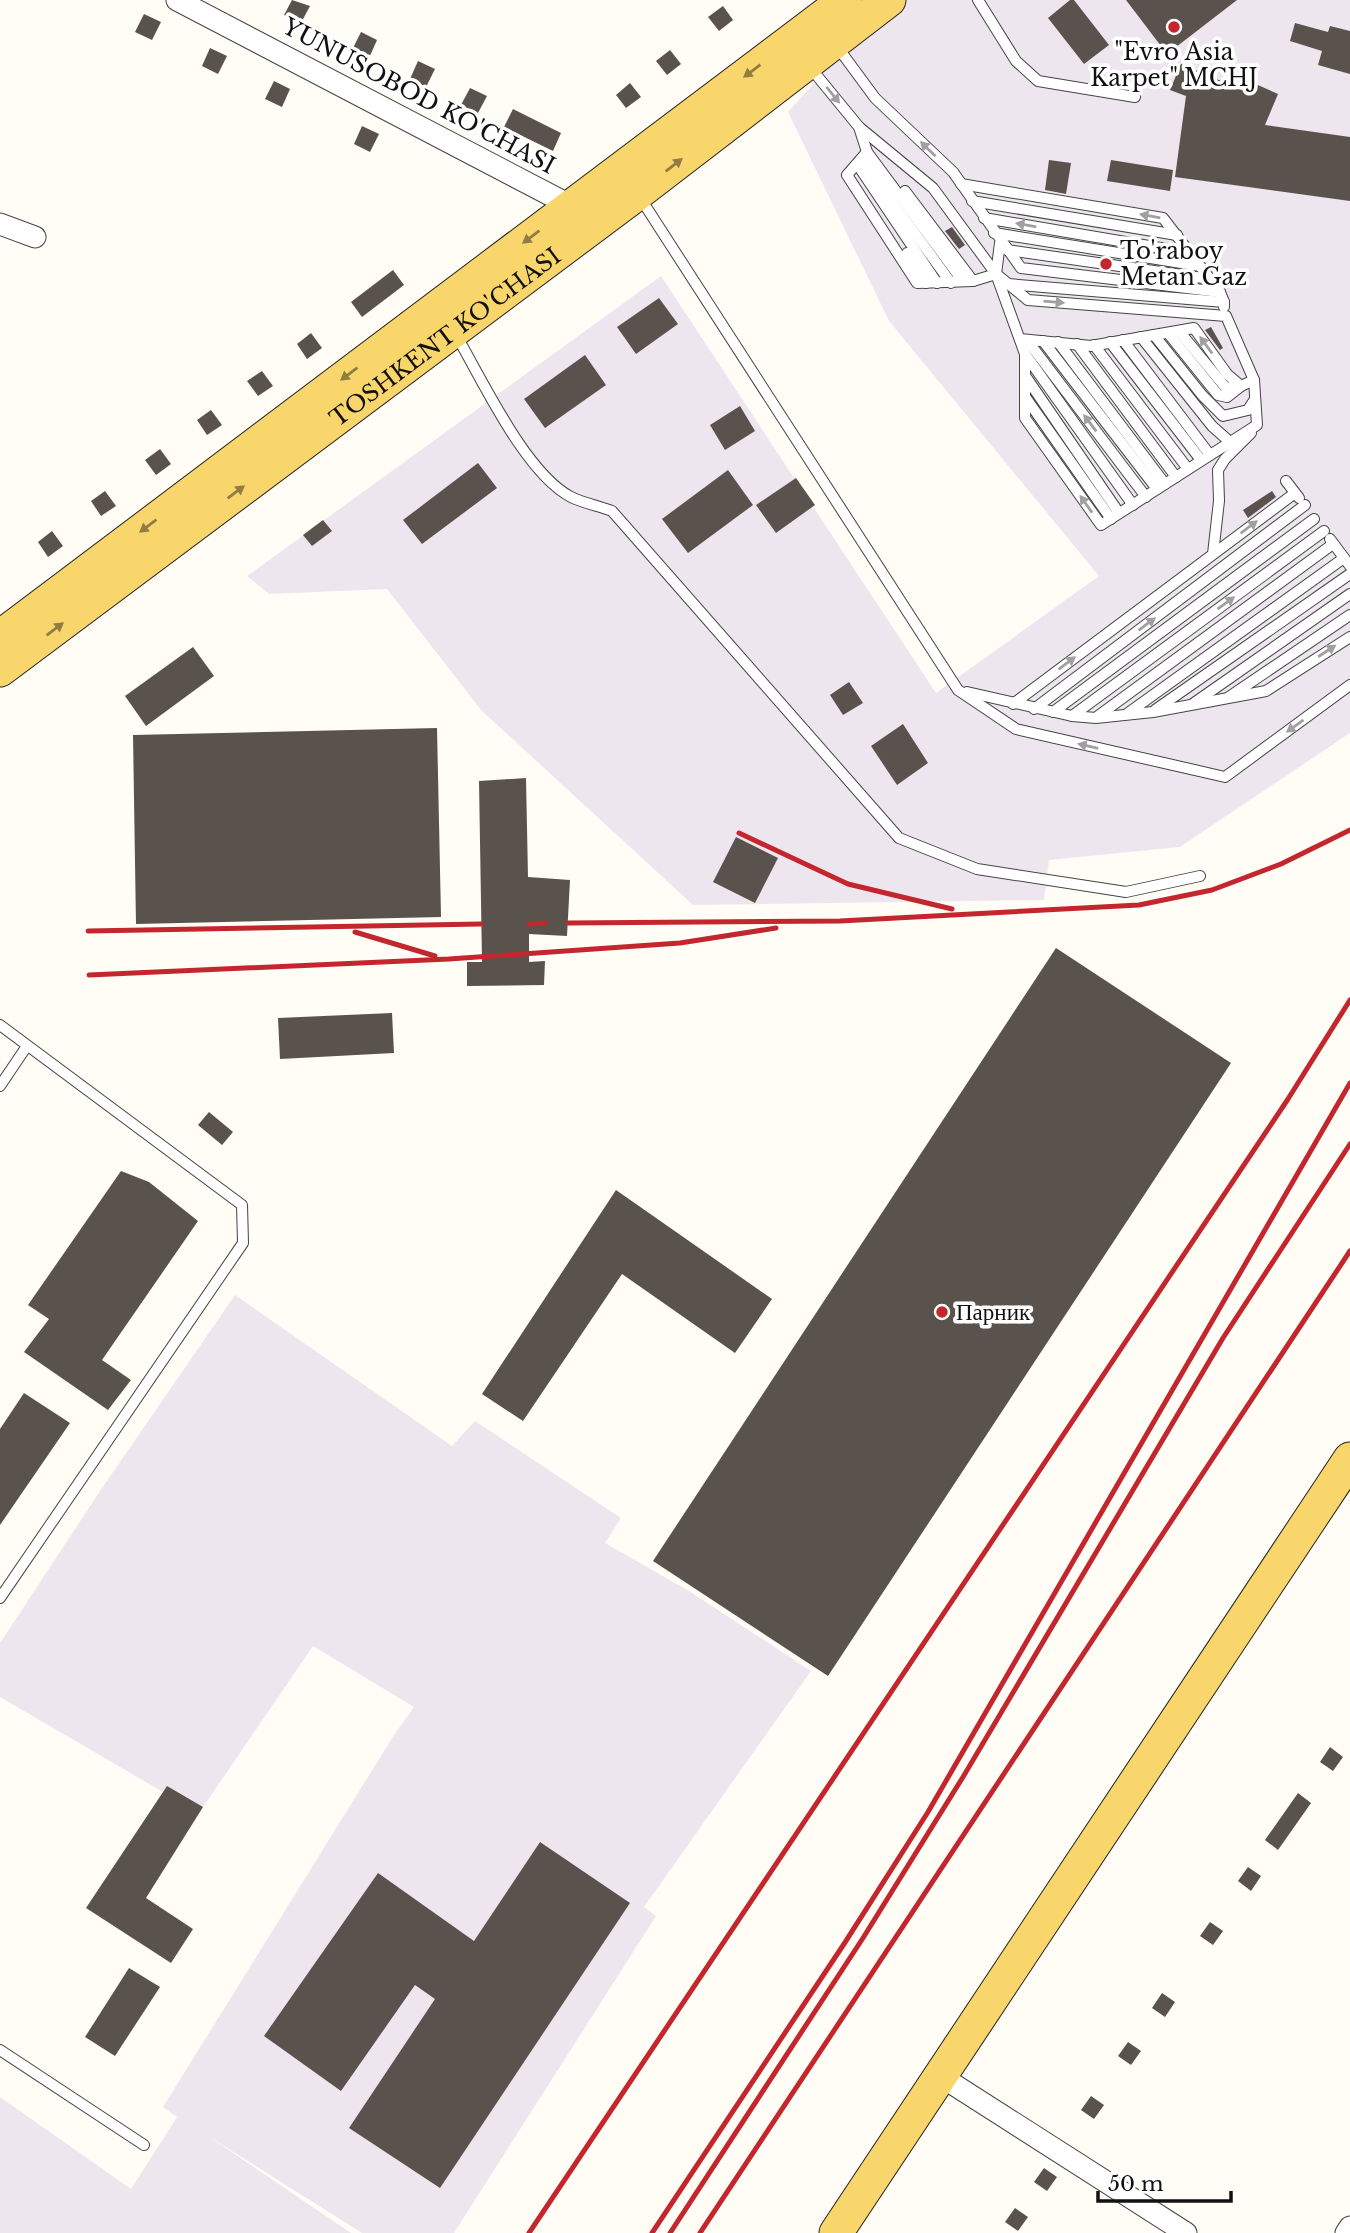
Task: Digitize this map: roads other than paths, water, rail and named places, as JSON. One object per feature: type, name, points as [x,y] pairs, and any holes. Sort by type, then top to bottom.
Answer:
[{"type":"main road","name":"TOSHKENT KO'CHASI","points":[[826,31],[845,0]]},
{"type":"main road","name":"TOSHKENT KO'CHASI","points":[[0,637],[14,615],[585,213],[826,31],[888,0]]},
{"type":"main road","name":"TOSHKENT KO'CHASI","points":[[0,670],[453,329],[585,213],[638,193],[799,52]]},
{"type":"main road","points":[[836,2233],[1350,1460]]},
{"type":"street","name":"YUNUSOBOD KO'CHASI","points":[[177,0],[585,213]]},
{"type":"street","points":[[0,224],[34,237]]},
{"type":"street","points":[[942,2077],[1186,2233]]},
{"type":"street","points":[[1346,2233],[1350,2227]]},
{"type":"lane","points":[[978,0],[1016,61],[1038,81],[1135,97]]},
{"type":"lane","points":[[826,31],[875,98],[961,184],[1021,268],[1222,297]]},
{"type":"lane","points":[[799,52],[859,127],[933,188],[996,274],[1023,339],[1025,418],[1101,525],[1257,425]]},
{"type":"lane","points":[[859,127],[859,161],[932,283]]},
{"type":"lane","points":[[859,161],[883,163],[962,282]]},
{"type":"lane","points":[[859,161],[962,282]]},
{"type":"lane","points":[[859,161],[847,175],[917,283],[962,282],[996,274]]},
{"type":"lane","points":[[961,184],[1163,218],[1210,279],[1222,297],[1226,317],[1254,380],[1257,425],[1218,470],[1219,501],[1213,554]]},
{"type":"lane","points":[[638,193],[958,690],[1016,729],[1225,777],[1350,685]]},
{"type":"lane","points":[[972,201],[1177,235]]},
{"type":"lane","points":[[984,218],[1190,253]]},
{"type":"lane","points":[[996,274],[1000,242]]},
{"type":"lane","points":[[1000,242],[1200,266]]},
{"type":"lane","points":[[1000,242],[1210,279]]},
{"type":"lane","points":[[996,274],[1028,300],[1226,317]]},
{"type":"lane","points":[[1008,284],[1222,297]]},
{"type":"lane","points":[[1023,339],[1094,345],[1194,328],[1227,374],[1241,386]]},
{"type":"lane","points":[[453,329],[512,433],[543,472],[570,496],[612,511],[899,838],[977,869],[1126,892],[1200,876]]},
{"type":"lane","points":[[1173,332],[1218,395],[1227,397],[1254,380]]},
{"type":"lane","points":[[1154,335],[1202,395],[1223,416],[1248,410],[1255,399]]},
{"type":"lane","points":[[1141,337],[1212,426],[1230,442]]},
{"type":"lane","points":[[1023,339],[1146,497]]},
{"type":"lane","points":[[1123,340],[1205,458]]},
{"type":"lane","points":[[1043,341],[1161,487]]},
{"type":"lane","points":[[1058,342],[1161,487]]},
{"type":"lane","points":[[1111,342],[1205,458]]},
{"type":"lane","points":[[1077,344],[1176,477]]},
{"type":"lane","points":[[1094,345],[1188,469]]},
{"type":"lane","points":[[1025,354],[1133,505]]},
{"type":"lane","points":[[1025,376],[1115,516]]},
{"type":"lane","points":[[1126,714],[1347,562],[1286,481]]},
{"type":"lane","points":[[1013,704],[1295,493]]},
{"type":"lane","points":[[1034,709],[1305,506]]},
{"type":"lane","points":[[1053,712],[1314,519]]},
{"type":"lane","points":[[1072,716],[1324,531]]},
{"type":"lane","points":[[1096,718],[1334,544]]},
{"type":"lane","points":[[1153,712],[1350,575]]},
{"type":"lane","points":[[1189,707],[1350,594]]},
{"type":"lane","points":[[1224,700],[1350,615]]},
{"type":"lane","points":[[958,690],[1072,716],[1096,718],[1153,712],[1266,691],[1350,637]]},
{"type":"lane","points":[[0,1025],[242,1205],[243,1242],[0,1598]]},
{"type":"lane","points":[[0,1086],[27,1046]]},
{"type":"lane","points":[[0,2050],[144,2145]]},
{"type":"railway","points":[[568,923],[840,921],[1139,905],[1212,890],[1281,864],[1350,830]]},
{"type":"railway","points":[[739,833],[848,884],[952,909]]},
{"type":"railway","points":[[529,924],[545,923]]},
{"type":"railway","points":[[88,931],[481,924]]},
{"type":"railway","points":[[89,975],[449,959],[680,943],[776,928]]},
{"type":"railway","points":[[355,932],[435,956]]},
{"type":"railway","points":[[529,2233],[1288,1099],[1350,1000]]},
{"type":"railway","points":[[652,2233],[844,1944],[928,1812],[1350,1083]]},
{"type":"railway","points":[[670,2233],[863,1938],[963,1777],[1223,1338],[1350,1144]]},
{"type":"railway","points":[[700,2233],[1350,1251]]},
{"type":"place","name":"\"Evro Asia Karpet\" MCHJ","points":[[1174,27]]},
{"type":"place","name":"To'raboy Metan Gaz","points":[[1106,264]]},
{"type":"place","name":"Парник","points":[[942,1312]]}]
